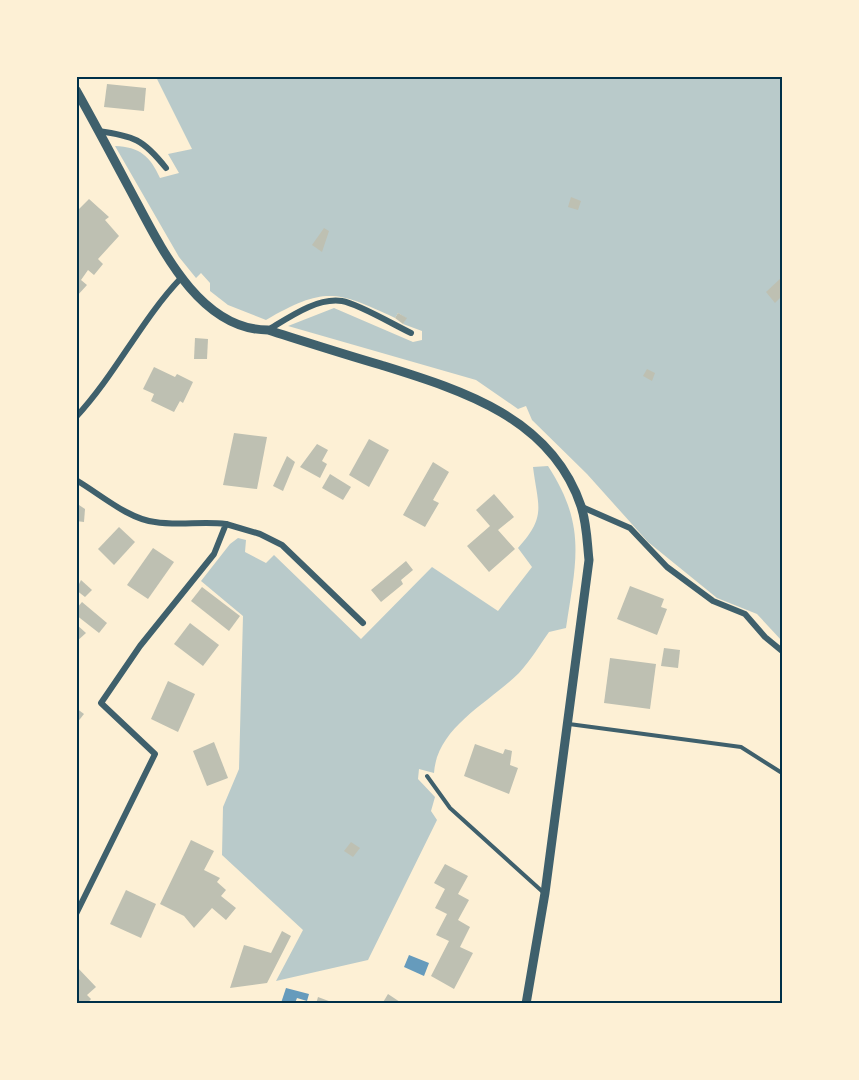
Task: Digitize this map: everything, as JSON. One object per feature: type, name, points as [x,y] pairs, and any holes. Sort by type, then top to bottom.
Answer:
[{"type":"street","points":[[76,90],[171,265],[207,305],[228,318],[260,330],[268,330],[457,389],[491,405],[539,442],[570,482],[581,507],[589,560],[545,893],[526,1004]]},
{"type":"street","points":[[98,131],[126,134],[149,146],[166,168]]},
{"type":"street","points":[[76,417],[114,370],[157,303],[181,278]]},
{"type":"street","points":[[268,330],[294,315],[321,304],[342,301],[411,333]]},
{"type":"street","points":[[76,480],[140,518],[156,523],[206,521],[260,534],[282,545],[363,622]]},
{"type":"street","points":[[581,507],[630,528],[667,567],[713,602],[745,614],[765,638],[783,651]]},
{"type":"street","points":[[76,914],[155,753],[101,703],[140,646],[214,554],[226,524]]},
{"type":"lane","points":[[566,724],[741,747],[783,773]]},
{"type":"lane","points":[[427,776],[450,808],[545,893]]},
{"type":"shaded area","points":[[156,77],[782,77],[782,641],[757,614],[717,598],[648,542],[587,474],[532,420],[526,406],[518,409],[476,380],[288,326],[334,308],[413,342],[422,340],[422,331],[403,324],[406,318],[398,313],[395,318],[359,302],[331,296],[317,297],[303,302],[266,320],[228,305],[210,291],[210,283],[201,273],[196,278],[179,257],[115,146],[131,148],[143,154],[160,178],[179,173],[168,154],[192,149]]},
{"type":"shaded area","points":[[548,466],[569,507],[575,544],[573,583],[566,628],[549,632],[519,673],[454,729],[444,742],[437,757],[434,773],[419,769],[418,779],[435,797],[431,811],[437,820],[368,960],[276,981],[303,930],[222,855],[223,807],[239,769],[243,616],[201,581],[230,544],[238,538],[246,540],[245,552],[266,563],[274,555],[361,639],[432,567],[498,611],[532,567],[518,548],[537,519],[538,502],[533,467]]},
{"type":"water","points":[[409,955],[429,963],[424,976],[404,967]]},
{"type":"water","points":[[286,988],[309,994],[307,1001],[297,998],[295,1003],[281,1003]]},
{"type":"building","points":[[107,84],[146,88],[144,111],[104,107]]},
{"type":"building","points":[[571,197],[581,201],[578,210],[568,207]]},
{"type":"building","points":[[89,199],[109,217],[105,220],[119,236],[98,259],[103,264],[94,275],[88,270],[81,280],[87,285],[76,297],[76,212]]},
{"type":"building","points":[[324,228],[329,231],[322,252],[312,245]]},
{"type":"building","points":[[782,277],[782,296],[775,303],[766,292]]},
{"type":"building","points":[[398,313],[407,318],[403,324],[395,318]]},
{"type":"building","points":[[195,338],[208,339],[207,359],[194,359]]},
{"type":"building","points":[[154,367],[193,382],[183,403],[180,401],[174,412],[151,401],[154,394],[143,389]]},
{"type":"building","points":[[647,369],[655,373],[652,381],[643,376]]},
{"type":"building","points":[[234,433],[267,437],[257,489],[223,485]]},
{"type":"building","points":[[369,439],[389,450],[369,487],[349,475]]},
{"type":"building","points":[[317,444],[328,450],[322,461],[327,464],[320,478],[300,467]]},
{"type":"building","points":[[287,456],[295,462],[283,491],[273,486]]},
{"type":"building","points":[[433,462],[449,472],[433,500],[439,503],[425,527],[403,515]]},
{"type":"building","points":[[330,474],[351,487],[343,500],[322,488]]},
{"type":"building","points":[[494,494],[514,517],[498,530],[515,549],[489,572],[467,546],[490,526],[476,510]]},
{"type":"building","points":[[76,503],[85,509],[84,522],[76,521]]},
{"type":"building","points":[[119,527],[135,542],[114,565],[98,549]]},
{"type":"building","points":[[153,548],[174,562],[148,599],[127,585]]},
{"type":"building","points":[[406,561],[413,570],[401,580],[403,584],[381,602],[371,590]]},
{"type":"building","points":[[81,580],[92,590],[85,597],[76,590]]},
{"type":"building","points":[[630,586],[664,599],[661,607],[667,609],[657,635],[617,619]]},
{"type":"building","points":[[202,587],[240,616],[229,631],[191,601]]},
{"type":"building","points":[[82,602],[107,623],[99,633],[76,615],[76,609]]},
{"type":"building","points":[[190,623],[219,645],[203,666],[174,644]]},
{"type":"building","points":[[76,624],[86,633],[76,642]]},
{"type":"building","points":[[664,648],[680,650],[678,668],[661,666]]},
{"type":"building","points":[[610,658],[656,664],[650,709],[604,703]]},
{"type":"building","points":[[168,681],[195,694],[178,732],[151,719]]},
{"type":"building","points":[[76,708],[84,714],[76,724]]},
{"type":"building","points":[[214,742],[228,778],[207,786],[193,751]]},
{"type":"building","points":[[475,744],[503,754],[505,749],[512,751],[510,765],[518,768],[509,794],[464,776]]},
{"type":"building","points":[[191,840],[214,851],[204,870],[220,878],[217,882],[226,890],[221,896],[236,908],[226,920],[212,908],[194,928],[184,916],[160,904]]},
{"type":"building","points":[[351,842],[360,848],[353,857],[344,851]]},
{"type":"building","points":[[445,864],[468,876],[458,894],[469,900],[458,920],[470,927],[460,947],[473,953],[454,989],[431,976],[449,941],[436,935],[447,914],[435,908],[445,889],[434,883]]},
{"type":"building","points":[[126,890],[156,904],[141,938],[110,924]]},
{"type":"building","points":[[282,931],[291,936],[267,983],[230,988],[244,945],[271,953]]},
{"type":"building","points":[[76,966],[96,987],[87,995],[91,999],[87,1004],[76,1004]]},
{"type":"building","points":[[388,994],[403,1004],[382,1004]]},
{"type":"building","points":[[318,997],[334,1003],[334,1004],[316,1004]]}]
